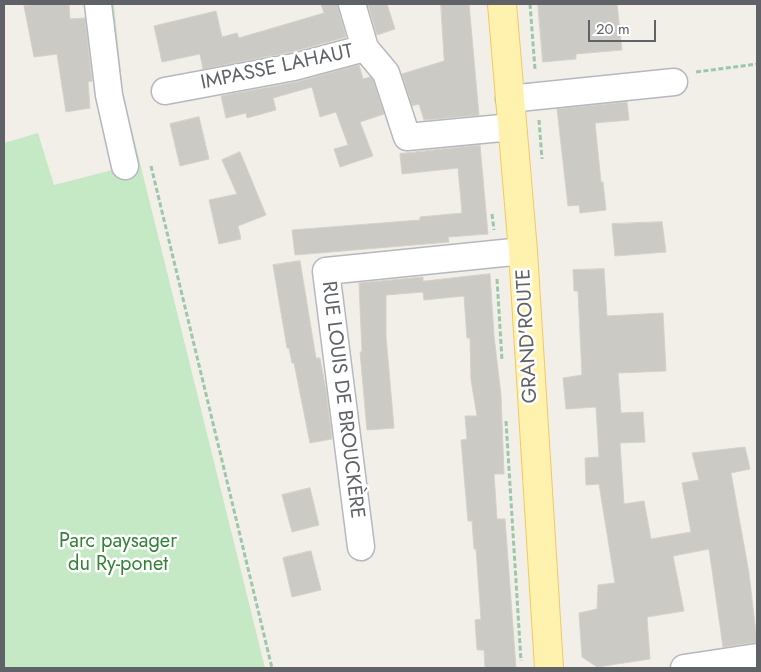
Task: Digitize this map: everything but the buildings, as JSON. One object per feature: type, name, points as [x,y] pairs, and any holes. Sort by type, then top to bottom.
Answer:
[{"type":"main road","name":"GRAND'ROUTE","points":[[502,4],[523,251],[549,668]]},
{"type":"street","points":[[98,4],[109,95],[137,161]]},
{"type":"street","points":[[352,4],[365,48]]},
{"type":"street","name":"IMPASSE LAHAUT","points":[[165,91],[294,67],[365,48],[386,74],[407,137],[512,127]]},
{"type":"street","points":[[509,99],[674,82]]},
{"type":"street","name":"RUE LOUIS DE BROUCKÈRE","points":[[361,547],[326,271],[523,251]]},
{"type":"street","points":[[684,668],[757,657]]},
{"type":"path","points":[[674,82],[699,71],[757,64]]},
{"type":"path","points":[[137,161],[272,668]]},
{"type":"path","points":[[492,208],[503,367]]},
{"type":"path","points":[[506,412],[522,668]]},
{"type":"green space","name":"Parc paysager du Ry-ponet","points":[[103,4],[114,4],[123,94],[265,668],[4,668],[4,143],[38,133],[54,185],[128,166]]}]
